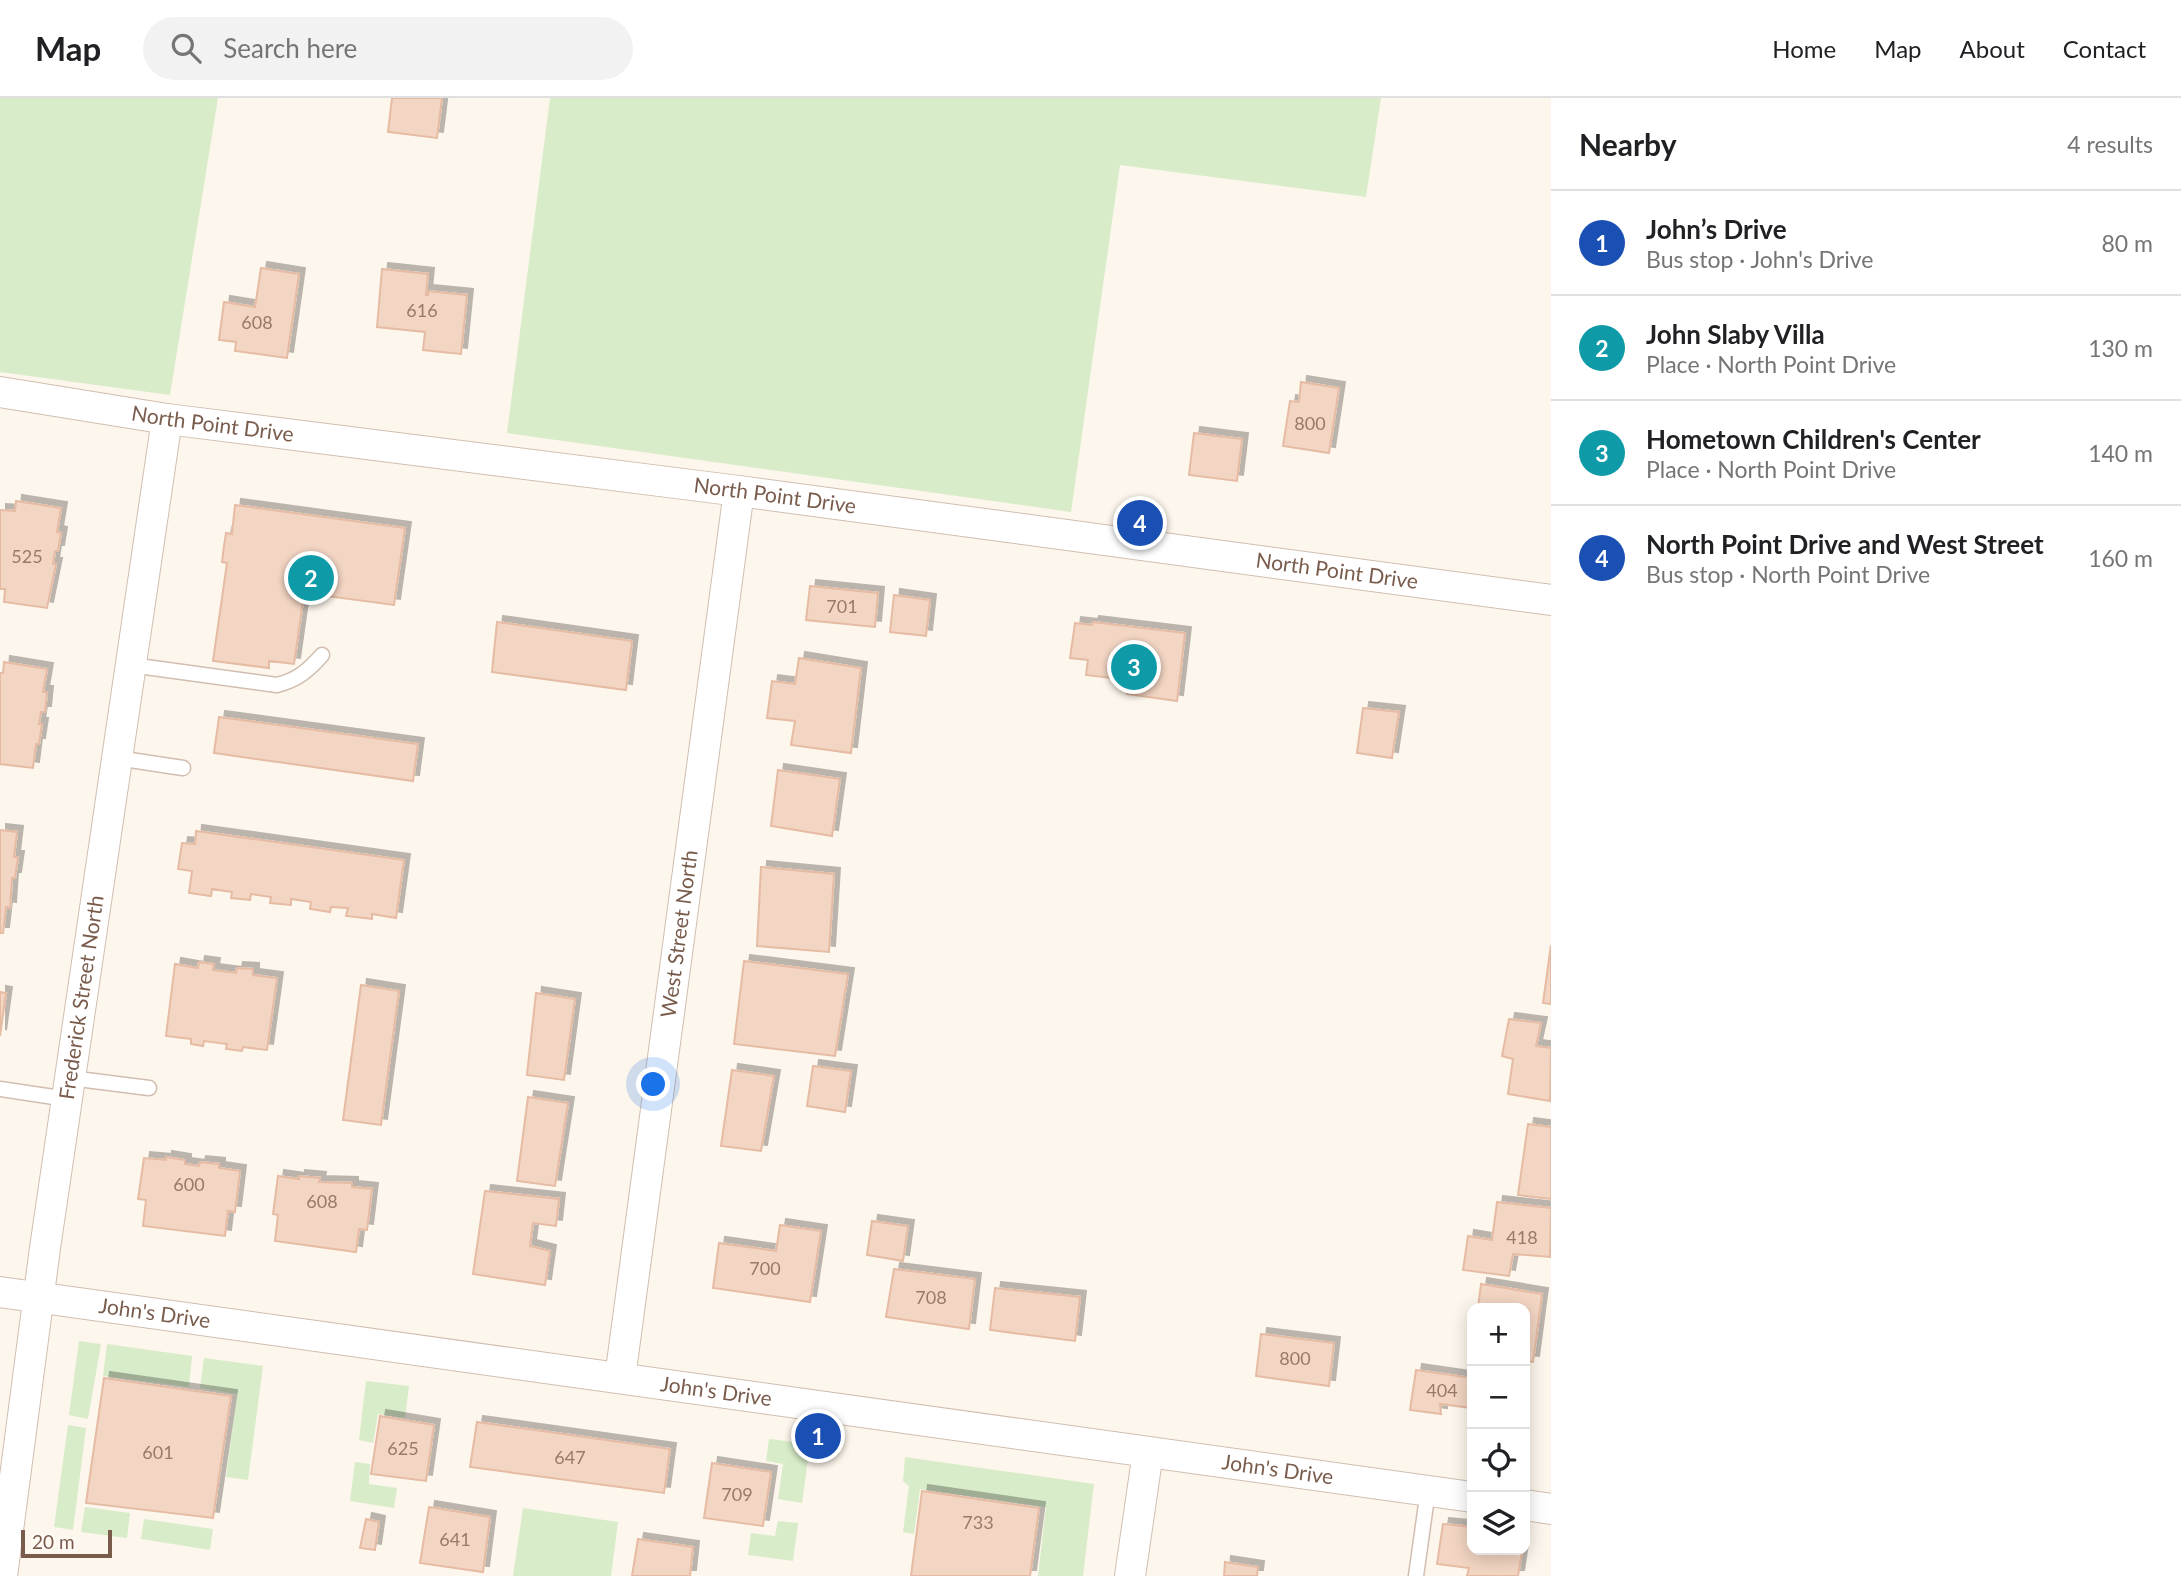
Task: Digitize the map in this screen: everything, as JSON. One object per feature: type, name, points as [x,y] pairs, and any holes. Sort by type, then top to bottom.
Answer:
[{"type":"street","name":"North Point Drive","points":[[0,392],[167,419],[739,491],[1551,600]]},
{"type":"street","name":"Frederick Street North","points":[[2,1576],[38,1298],[167,419]]},
{"type":"street","name":"West Street North","points":[[621,1378],[739,491]]},
{"type":"street","name":"John's Drive","points":[[0,1292],[1467,1496]]},
{"type":"street","points":[[1130,1576],[1148,1452]]},
{"type":"street","points":[[1530,1506],[1551,1509]]},
{"type":"lane","points":[[131,665],[277,685],[294,680],[308,671],[322,655]]},
{"type":"lane","points":[[117,758],[183,768]]},
{"type":"lane","points":[[0,1090],[149,1087]]},
{"type":"lane","points":[[1416,1576],[1428,1490]]},
{"type":"green space","points":[[0,98],[218,98],[170,395],[0,372]]},
{"type":"green space","points":[[550,98],[1381,98],[1366,197],[1120,165],[1071,512],[507,433]]},
{"type":"green space","points":[[79,1341],[101,1344],[88,1419],[69,1415]]},
{"type":"green space","points":[[107,1344],[192,1356],[189,1387],[103,1376]]},
{"type":"green space","points":[[204,1358],[263,1366],[248,1480],[226,1477],[237,1394],[200,1388]]},
{"type":"green space","points":[[366,1381],[409,1386],[405,1418],[378,1414],[373,1443],[359,1440]]},
{"type":"green space","points":[[68,1425],[86,1428],[73,1530],[54,1527]]},
{"type":"green space","points":[[769,1439],[810,1444],[802,1503],[778,1499],[783,1464],[766,1461]]},
{"type":"green space","points":[[905,1457],[1094,1484],[1083,1576],[1038,1576],[1046,1507],[920,1489],[914,1534],[903,1532],[909,1486],[903,1481]]},
{"type":"green space","points":[[355,1462],[370,1464],[369,1484],[397,1488],[394,1508],[350,1501]]},
{"type":"green space","points":[[85,1507],[130,1513],[127,1538],[81,1532]]},
{"type":"green space","points":[[523,1508],[618,1522],[611,1576],[513,1576]]},
{"type":"green space","points":[[144,1519],[213,1529],[210,1550],[141,1539]]},
{"type":"green space","points":[[778,1521],[798,1523],[793,1561],[748,1555],[751,1533],[775,1536]]},
{"type":"building","points":[[392,98],[442,98],[437,138],[388,132]]},
{"type":"building","points":[[261,268],[299,274],[287,358],[235,351],[236,342],[219,340],[224,302],[255,307]]},
{"type":"building","points":[[382,269],[428,274],[426,295],[428,291],[467,295],[461,354],[423,350],[425,332],[377,327]]},
{"type":"building","points":[[1301,382],[1339,388],[1329,453],[1283,446],[1290,401],[1299,402]]},
{"type":"building","points":[[1194,433],[1242,439],[1237,481],[1189,475]]},
{"type":"building","points":[[16,501],[61,508],[57,532],[61,533],[58,551],[55,551],[53,564],[56,564],[47,608],[4,602],[5,589],[0,589],[0,510],[15,511]]},
{"type":"building","points":[[235,505],[405,528],[394,605],[312,594],[303,601],[294,664],[269,661],[269,668],[213,661],[227,563],[222,562],[224,546],[226,533],[232,534]]},
{"type":"building","points":[[810,586],[878,593],[875,627],[806,620]]},
{"type":"building","points":[[894,595],[930,600],[926,636],[890,632]]},
{"type":"building","points":[[497,622],[632,641],[626,690],[492,672]]},
{"type":"building","points":[[1093,622],[1185,633],[1177,701],[1127,694],[1128,680],[1086,675],[1088,660],[1070,658],[1075,623],[1092,625]]},
{"type":"building","points":[[799,658],[861,668],[851,753],[791,745],[795,721],[767,718],[772,681],[795,684]]},
{"type":"building","points":[[4,662],[47,669],[43,692],[47,692],[45,712],[41,712],[39,724],[42,724],[33,768],[0,764],[0,673],[3,673]]},
{"type":"building","points":[[1363,708],[1399,712],[1392,758],[1357,753]]},
{"type":"building","points":[[219,717],[418,744],[413,781],[214,753]]},
{"type":"building","points":[[778,770],[840,779],[832,836],[771,826]]},
{"type":"building","points":[[0,830],[17,832],[14,857],[18,857],[3,933],[0,933]]},
{"type":"building","points":[[196,831],[404,860],[396,918],[372,914],[372,919],[346,916],[348,908],[331,907],[330,912],[310,909],[311,902],[291,899],[291,905],[270,903],[271,897],[251,894],[250,900],[231,898],[232,892],[212,889],[211,896],[189,893],[192,871],[178,869],[182,843],[195,844]]},
{"type":"building","points":[[761,867],[834,874],[829,952],[757,946]]},
{"type":"building","points":[[1551,945],[1551,1004],[1543,1003]]},
{"type":"building","points":[[744,961],[848,974],[835,1056],[734,1044]]},
{"type":"building","points":[[199,962],[214,964],[213,970],[236,973],[237,968],[253,969],[253,975],[277,978],[267,1050],[243,1047],[242,1051],[226,1049],[227,1044],[204,1041],[203,1046],[191,1044],[191,1039],[166,1036],[175,964],[198,968]]},
{"type":"building","points":[[361,985],[399,991],[381,1125],[343,1120]]},
{"type":"building","points":[[0,992],[6,993],[0,1036]]},
{"type":"building","points":[[536,993],[575,999],[564,1080],[527,1075]]},
{"type":"building","points":[[1509,1019],[1541,1023],[1536,1046],[1551,1048],[1550,1101],[1508,1094],[1513,1059],[1502,1056]]},
{"type":"building","points":[[813,1066],[851,1071],[845,1112],[807,1106]]},
{"type":"building","points":[[732,1070],[774,1076],[761,1151],[721,1146]]},
{"type":"building","points":[[528,1097],[568,1103],[555,1186],[517,1181]]},
{"type":"building","points":[[1528,1124],[1551,1127],[1551,1199],[1518,1195]]},
{"type":"building","points":[[166,1157],[185,1160],[185,1164],[219,1164],[219,1168],[240,1171],[235,1212],[228,1211],[225,1236],[143,1226],[146,1200],[138,1199],[144,1158],[166,1160]]},
{"type":"building","points":[[278,1176],[320,1178],[319,1182],[352,1183],[352,1187],[372,1189],[367,1230],[359,1229],[356,1252],[275,1241],[278,1215],[273,1214]]},
{"type":"building","points":[[485,1191],[559,1199],[556,1226],[533,1223],[530,1246],[550,1251],[545,1285],[473,1274]]},
{"type":"building","points":[[1497,1202],[1551,1208],[1550,1257],[1513,1254],[1509,1276],[1463,1270],[1468,1236],[1492,1240]]},
{"type":"building","points":[[872,1221],[908,1226],[903,1261],[867,1255]]},
{"type":"building","points":[[780,1225],[821,1231],[810,1302],[713,1288],[719,1243],[776,1251]]},
{"type":"building","points":[[894,1269],[975,1279],[969,1329],[886,1317]]},
{"type":"building","points":[[1481,1284],[1542,1294],[1533,1362],[1530,1362],[1530,1303],[1479,1303]]},
{"type":"building","points":[[995,1288],[1080,1297],[1075,1341],[990,1330]]},
{"type":"building","points":[[1261,1334],[1334,1343],[1329,1386],[1256,1376]]},
{"type":"building","points":[[1416,1370],[1467,1377],[1467,1407],[1440,1404],[1441,1414],[1410,1410]]},
{"type":"building","points":[[104,1378],[231,1396],[213,1518],[86,1503]]},
{"type":"building","points":[[380,1416],[434,1425],[426,1481],[371,1474]]},
{"type":"building","points":[[477,1422],[670,1449],[664,1493],[470,1467]]},
{"type":"building","points":[[712,1463],[771,1472],[763,1526],[704,1518]]},
{"type":"building","points":[[922,1491],[1039,1508],[1030,1576],[911,1576]]},
{"type":"building","points":[[429,1507],[490,1517],[483,1572],[420,1563]]},
{"type":"building","points":[[366,1519],[379,1522],[375,1550],[360,1548]]},
{"type":"building","points":[[1443,1524],[1467,1526],[1467,1555],[1521,1555],[1518,1576],[1467,1576],[1469,1568],[1437,1564]]},
{"type":"building","points":[[638,1539],[693,1547],[690,1576],[632,1576]]},
{"type":"building","points":[[1225,1562],[1258,1567],[1257,1576],[1224,1576]]},
{"type":"place","name":"North Point Drive and West Street","points":[[1140,523]]},
{"type":"place","name":"John Slaby Villa","points":[[311,578]]},
{"type":"place","name":"Hometown Children's Center","points":[[1134,667]]},
{"type":"place","name":"John’s Drive","points":[[818,1436]]}]
